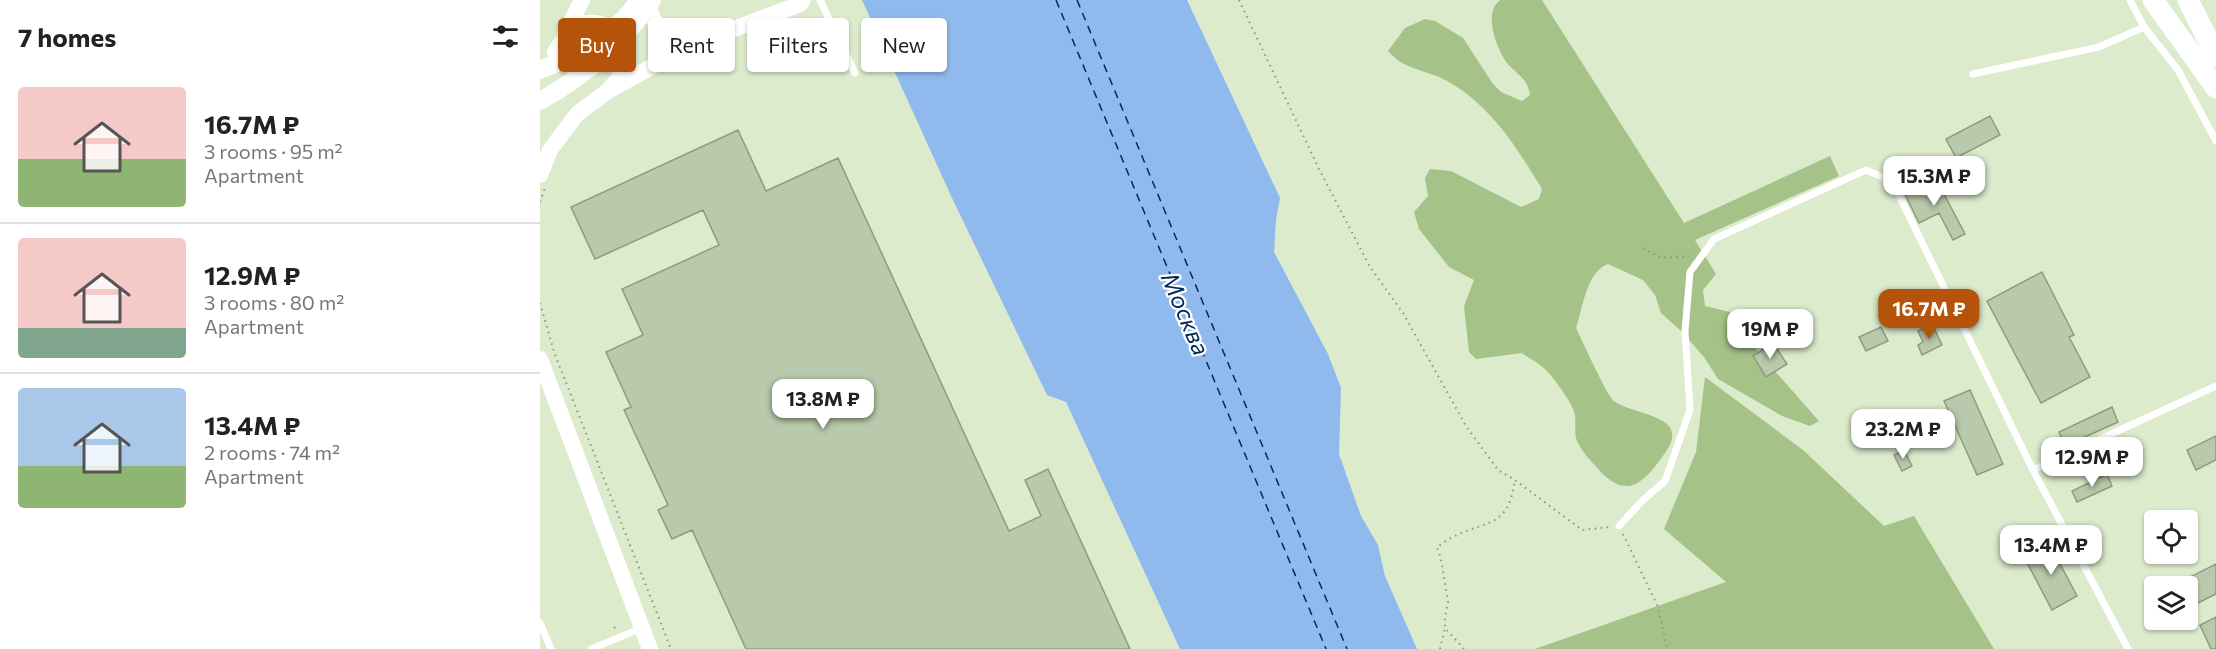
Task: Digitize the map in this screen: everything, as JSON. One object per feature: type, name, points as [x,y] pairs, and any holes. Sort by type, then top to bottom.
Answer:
[{"type":"main road","points":[[540,70],[580,53],[624,18],[640,0]]},
{"type":"main road","points":[[540,100],[604,57],[636,25],[652,0]]},
{"type":"main road","points":[[2153,0],[2216,88]]},
{"type":"main road","points":[[2188,0],[2216,57]]},
{"type":"street","points":[[540,80],[582,0]]},
{"type":"street","points":[[648,0],[653,18]]},
{"type":"street","points":[[735,27],[796,2]]},
{"type":"street","points":[[555,52],[570,32],[578,26],[594,23],[610,28],[621,39],[626,55],[623,71],[608,91]]},
{"type":"street","points":[[543,178],[550,150],[577,114],[608,91],[648,68]]},
{"type":"street","points":[[540,358],[650,649]]},
{"type":"lane","points":[[820,0],[855,73]]},
{"type":"lane","points":[[2130,0],[2144,27],[2178,70],[2216,141]]},
{"type":"lane","points":[[1973,74],[2099,47],[2144,27]]},
{"type":"lane","points":[[1619,526],[1643,500],[1665,481],[1690,410],[1685,331],[1690,272],[1714,239],[1866,170],[1892,181],[2033,470],[2128,649]]},
{"type":"lane","points":[[2033,470],[2216,386]]},
{"type":"lane","points":[[540,623],[551,649]]},
{"type":"lane","points":[[591,649],[642,628]]},
{"type":"path","points":[[1239,0],[1319,169],[1370,267],[1403,313],[1466,426],[1498,470],[1582,530],[1619,526],[1658,607],[1667,649]]},
{"type":"path","points":[[540,202],[543,178]]},
{"type":"path","points":[[1643,248],[1661,258],[1702,255]]},
{"type":"path","points":[[540,303],[554,352],[671,649]]},
{"type":"path","points":[[1440,649],[1448,602],[1437,547],[1454,537],[1489,525],[1502,516],[1514,491],[1515,480]]},
{"type":"path","points":[[1445,628],[1464,649]]},
{"type":"green space","points":[[1500,0],[1542,0],[1684,223],[1830,156],[1839,176],[1695,240],[1716,274],[1703,290],[1705,306],[1730,312],[1760,354],[1819,421],[1810,426],[1782,416],[1718,379],[1704,357],[1661,313],[1655,295],[1643,280],[1608,264],[1601,268],[1590,282],[1576,328],[1600,379],[1614,401],[1657,418],[1666,423],[1672,431],[1672,440],[1665,453],[1643,479],[1627,486],[1619,485],[1609,480],[1586,456],[1577,441],[1575,417],[1571,405],[1542,366],[1522,353],[1476,359],[1469,352],[1464,306],[1474,280],[1449,267],[1419,229],[1414,212],[1428,196],[1425,178],[1430,169],[1451,171],[1521,207],[1539,199],[1542,189],[1513,144],[1491,116],[1478,104],[1449,82],[1402,63],[1388,51],[1405,28],[1425,19],[1435,21],[1463,38],[1493,84],[1501,92],[1522,101],[1530,95],[1529,89],[1503,57],[1492,28],[1493,12]]},
{"type":"green space","points":[[1705,377],[1803,450],[1884,526],[1914,516],[1994,649],[1535,649],[1726,582],[1664,529],[1696,452]]},
{"type":"water","name":"Москва","points":[[862,0],[1187,0],[1280,198],[1274,252],[1328,354],[1341,388],[1339,454],[1361,516],[1378,545],[1385,576],[1417,649],[1180,649],[1066,402],[1047,395],[952,198],[895,72],[947,72],[947,18],[870,18]]},
{"type":"building","points":[[1990,116],[2000,135],[1956,158],[1946,139]]},
{"type":"building","points":[[738,130],[766,191],[838,158],[1009,531],[1041,516],[1025,480],[1048,469],[1130,649],[746,649],[692,530],[672,539],[658,510],[668,505],[624,410],[631,407],[606,352],[643,335],[622,289],[719,245],[703,210],[595,259],[571,207]]},
{"type":"building","points":[[1936,179],[1965,234],[1953,240],[1939,213],[1919,223],[1904,192],[1918,185],[1919,188]]},
{"type":"building","points":[[2042,272],[2074,335],[2069,337],[2090,377],[2041,403],[1987,301]]},
{"type":"building","points":[[1932,324],[1942,345],[1922,355],[1918,345],[1923,342],[1918,331]]},
{"type":"building","points":[[1881,327],[1888,341],[1866,351],[1859,337]]},
{"type":"building","points":[[1773,343],[1787,364],[1766,377],[1753,356]]},
{"type":"building","points":[[1970,390],[2003,464],[1977,475],[1944,401]]},
{"type":"building","points":[[2112,407],[2118,422],[2065,446],[2059,432]]},
{"type":"building","points":[[2216,436],[2216,460],[2196,470],[2187,450]]},
{"type":"building","points":[[1904,450],[1912,466],[1902,471],[1894,455]]},
{"type":"building","points":[[2107,474],[2112,486],[2077,502],[2072,491]]},
{"type":"building","points":[[2049,543],[2077,596],[2052,610],[2024,557]]},
{"type":"building","points":[[2216,564],[2216,594],[2198,603],[2198,576],[2192,576]]},
{"type":"building","points":[[2216,617],[2216,649],[2211,649],[2200,625]]},
{"type":"ferry route","points":[[1056,0],[1326,649]]},
{"type":"ferry route","points":[[1077,0],[1347,649]]}]
